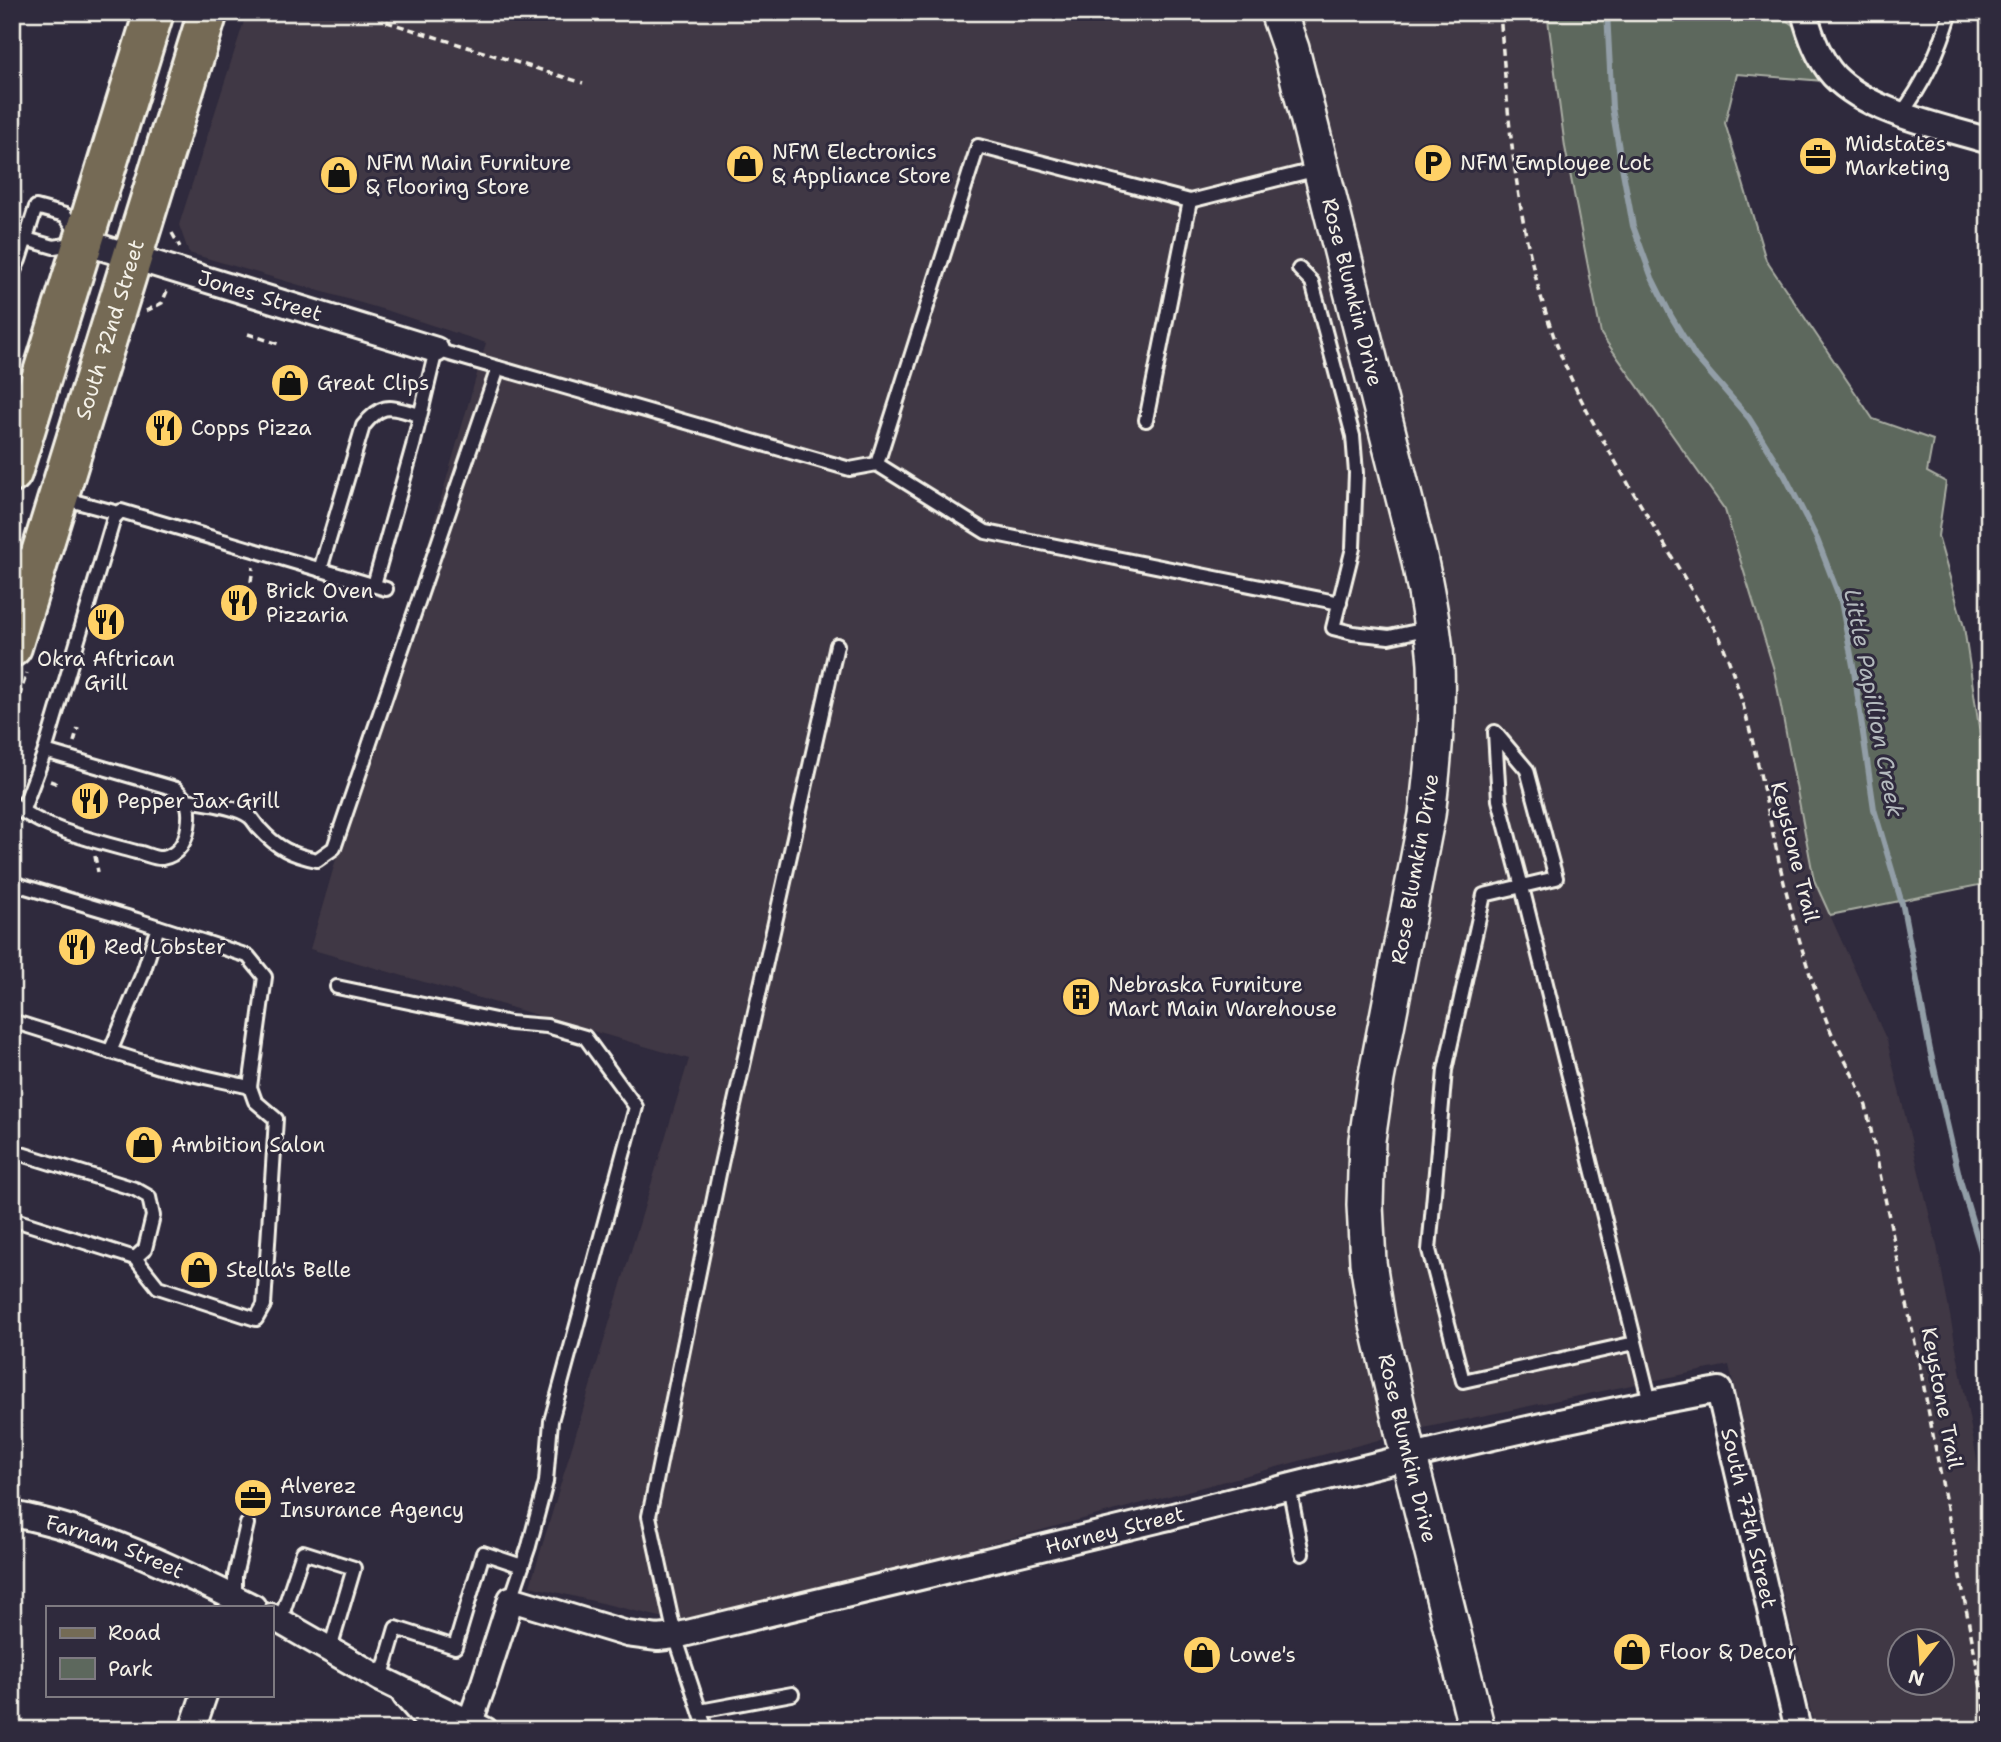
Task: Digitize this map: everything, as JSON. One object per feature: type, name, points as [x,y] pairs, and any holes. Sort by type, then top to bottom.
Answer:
[{"type":"main road","points":[[12,473],[25,416],[83,242],[154,12]]},
{"type":"main road","name":"South 72nd Street","points":[[12,647],[25,563],[59,497],[208,12]]},
{"type":"main road","name":"Rose Blumkin Drive","points":[[1278,12],[1291,48],[1419,557],[1436,661],[1433,772],[1427,815],[1376,1079],[1367,1140],[1367,1244],[1377,1320],[1477,1730]]},
{"type":"street","points":[[1804,12],[1820,55],[1833,75],[1856,94],[1886,109],[1989,141]]},
{"type":"street","name":"Jones Street","points":[[83,242],[436,350]]},
{"type":"street","name":"Harney Street","points":[[511,1599],[628,1634],[658,1638],[675,1636],[973,1566],[1409,1457],[1650,1402],[1719,1390]]},
{"type":"street","name":"South 77th Street","points":[[1719,1390],[1798,1730]]},
{"type":"street","name":"Farnam Street","points":[[12,1514],[74,1529],[117,1544],[240,1604]]},
{"type":"street","points":[[276,1619],[474,1727],[484,1683],[511,1599]]},
{"type":"street","points":[[389,1683],[426,1720],[431,1730]]},
{"type":"street","points":[[192,1730],[204,1696]]},
{"type":"lane","points":[[1901,114],[1917,94],[1942,43],[1951,12]]},
{"type":"lane","points":[[877,464],[978,146],[1190,201],[1321,168]]},
{"type":"lane","points":[[1146,420],[1190,201]]},
{"type":"lane","points":[[12,275],[18,265],[26,239],[36,207],[65,215],[83,242],[54,247],[26,239]]},
{"type":"lane","points":[[1299,269],[1312,282],[1353,436],[1356,473],[1353,548],[1333,628],[1389,637],[1431,628]]},
{"type":"lane","points":[[59,497],[118,513],[121,511],[380,587],[436,350],[850,469],[877,464],[986,532],[1340,603]]},
{"type":"lane","points":[[45,751],[176,789],[187,800],[235,810],[249,816],[284,850],[301,856],[317,860],[334,848],[498,368]]},
{"type":"lane","points":[[320,570],[363,426],[373,413],[386,407],[420,415]]},
{"type":"lane","points":[[118,513],[110,531],[45,751],[17,807],[43,822],[93,840],[162,858],[179,850],[187,834],[190,815],[187,800]]},
{"type":"lane","points":[[706,1730],[675,1636],[649,1516],[721,1164],[837,645]]},
{"type":"lane","points":[[1635,1343],[1463,1381],[1429,1250],[1445,1070],[1484,895],[1522,887],[1556,878],[1527,771],[1495,732],[1499,800],[1522,887],[1650,1402]]},
{"type":"lane","points":[[12,883],[248,957],[265,977],[250,1087],[255,1101],[276,1119],[264,1305],[256,1319],[158,1287],[135,1258],[12,1219]]},
{"type":"lane","points":[[110,1052],[143,973],[158,927]]},
{"type":"lane","points":[[337,987],[510,1023],[547,1026],[585,1037],[636,1107],[551,1421],[546,1482],[511,1599]]},
{"type":"lane","points":[[12,1021],[159,1067],[250,1087]]},
{"type":"lane","points":[[12,1151],[135,1189],[149,1197],[153,1216],[145,1249],[135,1258]]},
{"type":"lane","points":[[1289,1486],[1302,1554]]},
{"type":"lane","points":[[240,1604],[235,1576],[247,1524]]},
{"type":"lane","points":[[276,1619],[303,1552],[354,1568],[330,1649]]},
{"type":"lane","points":[[389,1683],[396,1629],[455,1647],[483,1553],[522,1566]]},
{"type":"lane","points":[[700,1711],[792,1694]]},
{"type":"path","points":[[380,12],[384,22],[583,83]]},
{"type":"path","name":"Keystone Trail","points":[[1500,12],[1509,121],[1526,234],[1551,331],[1599,434],[1720,638],[1730,661],[1744,707],[1786,889],[1807,964],[1830,1028],[1860,1087],[1866,1106],[1924,1385],[1982,1692],[1986,1730]]},
{"type":"path","points":[[248,334],[282,345]]},
{"type":"path","points":[[251,582],[252,570]]},
{"type":"path","points":[[73,744],[78,728]]},
{"type":"path","points":[[48,780],[61,785]]},
{"type":"path","points":[[95,854],[98,872]]},
{"type":"shaded area","points":[[247,12],[1547,12],[1565,147],[1601,334],[1725,510],[1774,670],[1814,880],[1887,1041],[1937,1246],[1989,1524],[1989,1730],[1815,1730],[1729,1365],[1423,1428],[690,1624],[530,1586],[689,1059],[310,949],[486,343],[392,312],[189,253],[179,225]]},
{"type":"green space","points":[[1547,12],[1775,12],[1794,26],[1825,81],[1737,74],[1725,123],[1766,260],[1873,419],[1933,440],[1927,472],[1946,482],[1938,536],[1964,627],[1989,794],[1989,883],[1830,915],[1814,880],[1774,670],[1725,510],[1601,334],[1565,147]]},
{"type":"waterway","name":"Little Papillion Creek","points":[[1607,12],[1612,108],[1633,226],[1652,278],[1695,356],[1749,418],[1785,476],[1817,539],[1841,601],[1874,809],[1903,907],[1930,1050],[1960,1180],[1989,1277]]},
{"type":"place","name":"Midstates Marketing","points":[[1818,156]]},
{"type":"place","name":"NFM Employee Lot","points":[[1433,163]]},
{"type":"place","name":"NFM Electronics & Appliance Store","points":[[745,164]]},
{"type":"place","name":"NFM Main Furniture & Flooring Store","points":[[339,175]]},
{"type":"place","name":"Great Clips","points":[[290,383]]},
{"type":"place","name":"Copps Pizza","points":[[164,428]]},
{"type":"place","name":"Brick Oven Pizzaria","points":[[239,603]]},
{"type":"place","name":"Okra Aftrican Grill","points":[[106,622]]},
{"type":"place","name":"Pepper Jax Grill","points":[[90,801]]},
{"type":"place","name":"Red Lobster","points":[[77,947]]},
{"type":"place","name":"Nebraska Furniture Mart Main Warehouse","points":[[1081,997]]},
{"type":"place","name":"Ambition Salon","points":[[144,1145]]},
{"type":"place","name":"Stella's Belle","points":[[199,1270]]},
{"type":"place","name":"Alverez Insurance Agency","points":[[253,1498]]},
{"type":"place","name":"Floor & Decor","points":[[1632,1652]]},
{"type":"place","name":"Lowe's","points":[[1202,1655]]}]
